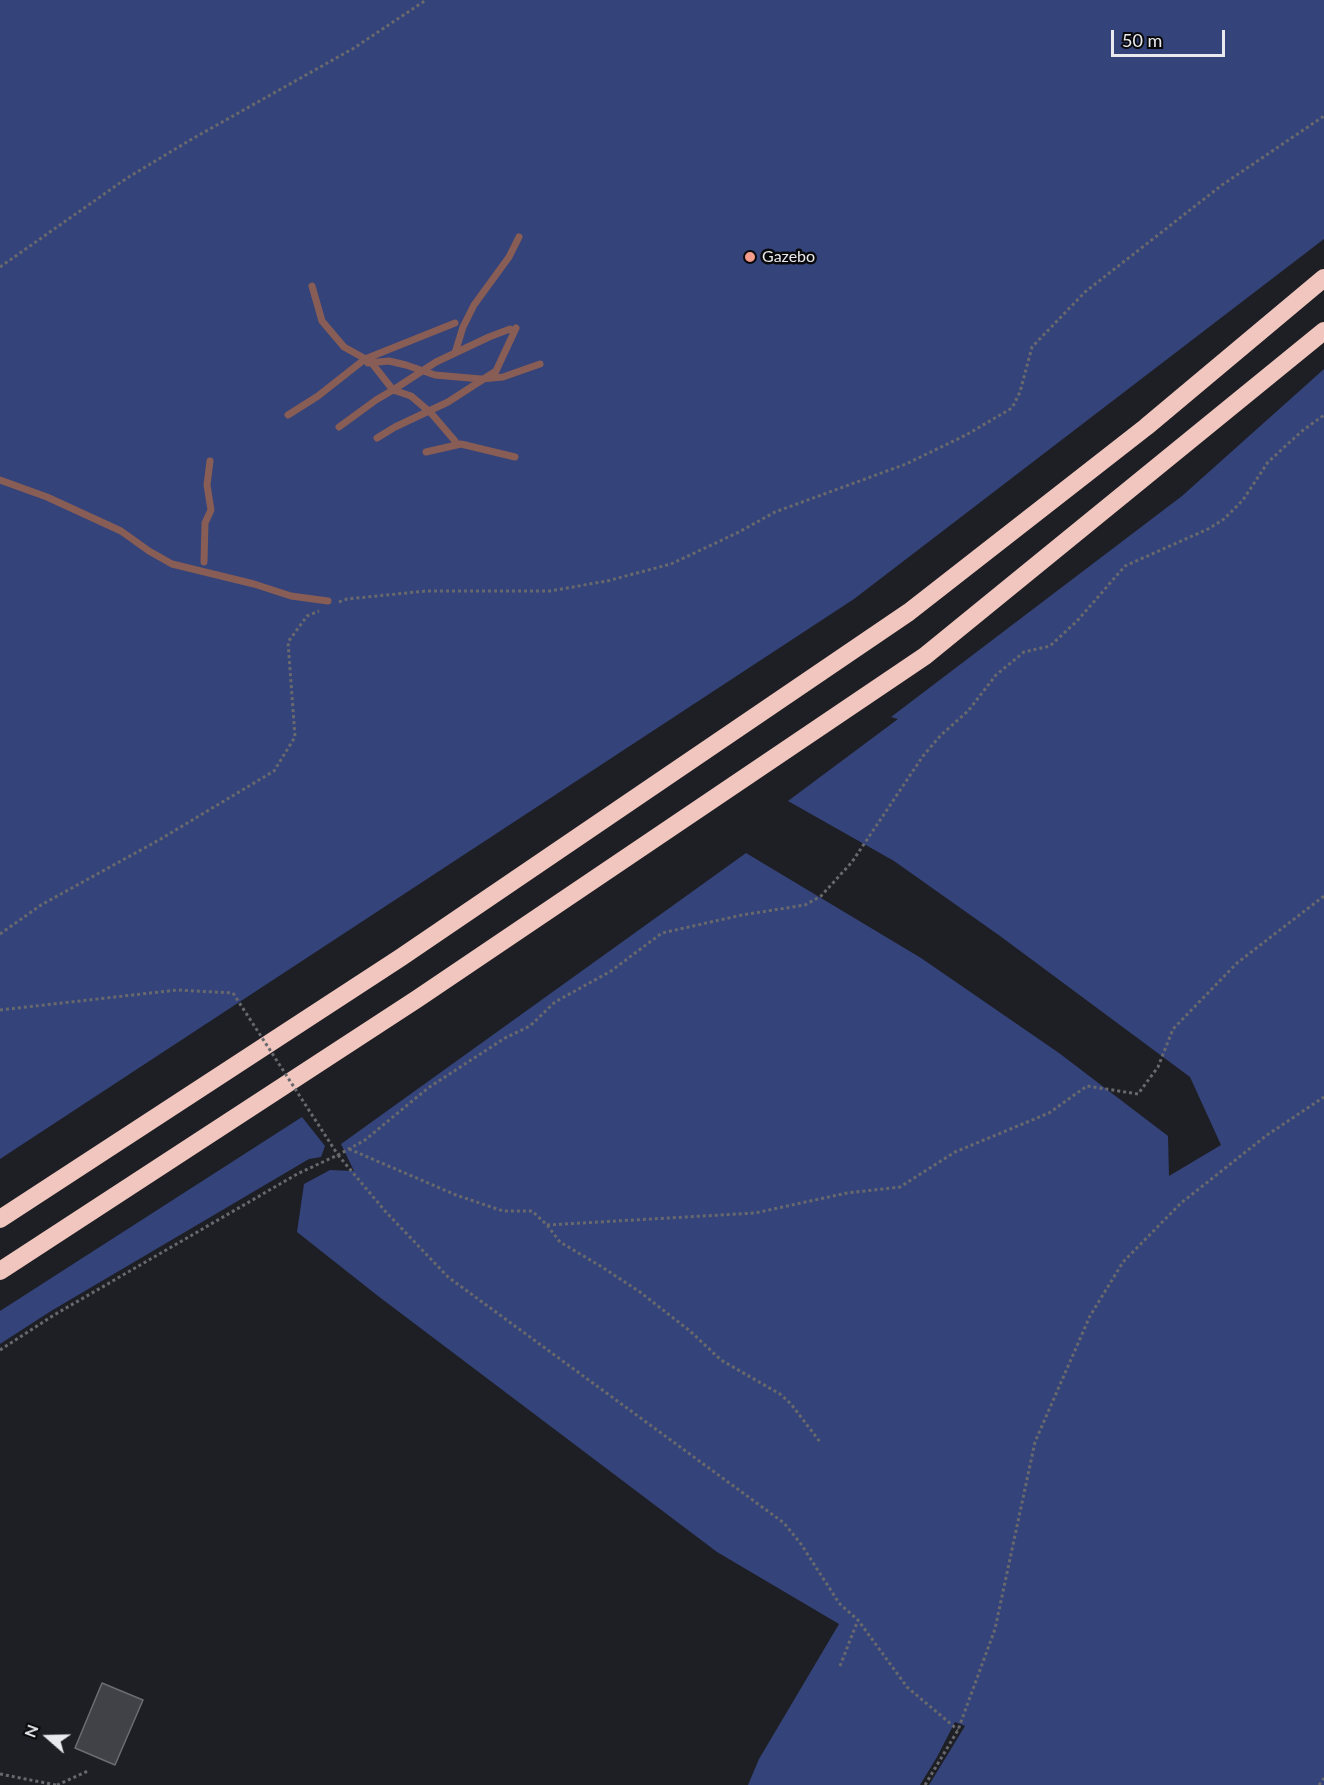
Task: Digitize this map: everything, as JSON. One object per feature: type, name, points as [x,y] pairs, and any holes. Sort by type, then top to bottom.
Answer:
[{"type":"highway","points":[[0,1219],[400,958],[909,612],[1146,427],[1324,278]]},
{"type":"highway","points":[[0,1270],[417,999],[925,656],[1324,331]]},
{"type":"lane","points":[[455,353],[463,327],[474,305],[509,257],[519,237]]},
{"type":"lane","points":[[312,286],[322,321],[344,347],[365,362],[393,390],[411,396],[455,441]]},
{"type":"lane","points":[[288,415],[365,362],[454,323]]},
{"type":"lane","points":[[339,427],[375,400],[422,370],[513,328],[512,340],[496,371],[455,398],[377,438]]},
{"type":"lane","points":[[365,362],[389,361],[435,375],[481,379],[502,377],[540,364]]},
{"type":"lane","points":[[426,452],[461,444],[515,458]]},
{"type":"lane","points":[[204,562],[205,523],[211,510],[207,485],[210,461]]},
{"type":"lane","points":[[0,480],[46,497],[121,531],[172,564],[328,604]]},
{"type":"path","points":[[0,267],[127,178],[354,48],[426,0]]},
{"type":"path","points":[[337,603],[347,599],[426,591],[550,591],[607,581],[671,564],[740,532],[775,512],[906,464],[966,435],[1012,408],[1020,392],[1032,347],[1084,292],[1222,185],[1324,116]]},
{"type":"path","points":[[0,1350],[54,1315],[289,1179],[364,1140],[428,1088],[505,1038],[530,1026],[555,1002],[611,971],[662,933],[742,915],[805,905],[821,896],[852,862],[922,756],[940,735],[968,711],[996,675],[1024,652],[1050,646],[1077,621],[1125,566],[1209,529],[1224,519],[1243,500],[1268,462],[1302,431],[1324,415]]},
{"type":"path","points":[[0,934],[41,906],[159,840],[274,771],[295,737],[288,642],[308,616],[328,604]]},
{"type":"path","points":[[547,1225],[755,1213],[847,1193],[900,1187],[955,1152],[1049,1113],[1087,1086],[1138,1094],[1158,1067],[1173,1029],[1237,963],[1324,897]]},
{"type":"path","points":[[0,1010],[177,990],[233,993],[338,1155],[385,1211],[448,1277],[783,1523],[801,1544],[839,1603],[858,1620],[907,1687],[958,1730]]},
{"type":"path","points":[[925,1785],[958,1730],[995,1629],[1035,1442],[1090,1316],[1123,1262],[1181,1203],[1267,1136],[1324,1097]]},
{"type":"path","points":[[349,1149],[456,1195],[503,1211],[532,1211],[560,1242],[640,1292],[690,1331],[721,1360],[780,1394],[791,1404],[820,1442]]},
{"type":"path","points":[[840,1666],[858,1620]]},
{"type":"path","points":[[0,1774],[56,1785],[88,1771]]},
{"type":"path","points":[[1319,1785],[1324,1778]]},
{"type":"shaded area","points":[[0,0],[1324,0],[1324,239],[854,599],[0,1159]]},
{"type":"shaded area","points":[[1324,369],[1324,1785],[929,1785],[965,1726],[955,1722],[920,1785],[748,1785],[759,1759],[839,1624],[717,1552],[378,1296],[297,1232],[304,1184],[330,1170],[354,1171],[341,1144],[746,853],[921,958],[1059,1053],[1168,1136],[1169,1176],[1221,1145],[1190,1077],[1000,936],[894,861],[788,801],[898,719],[891,717],[1182,496]]},
{"type":"shaded area","points":[[302,1117],[325,1146],[321,1157],[309,1159],[51,1311],[0,1344],[0,1311]]},
{"type":"building","points":[[102,1683],[143,1700],[115,1765],[75,1748]]},
{"type":"place","name":"Gazebo","points":[[750,257]]}]
